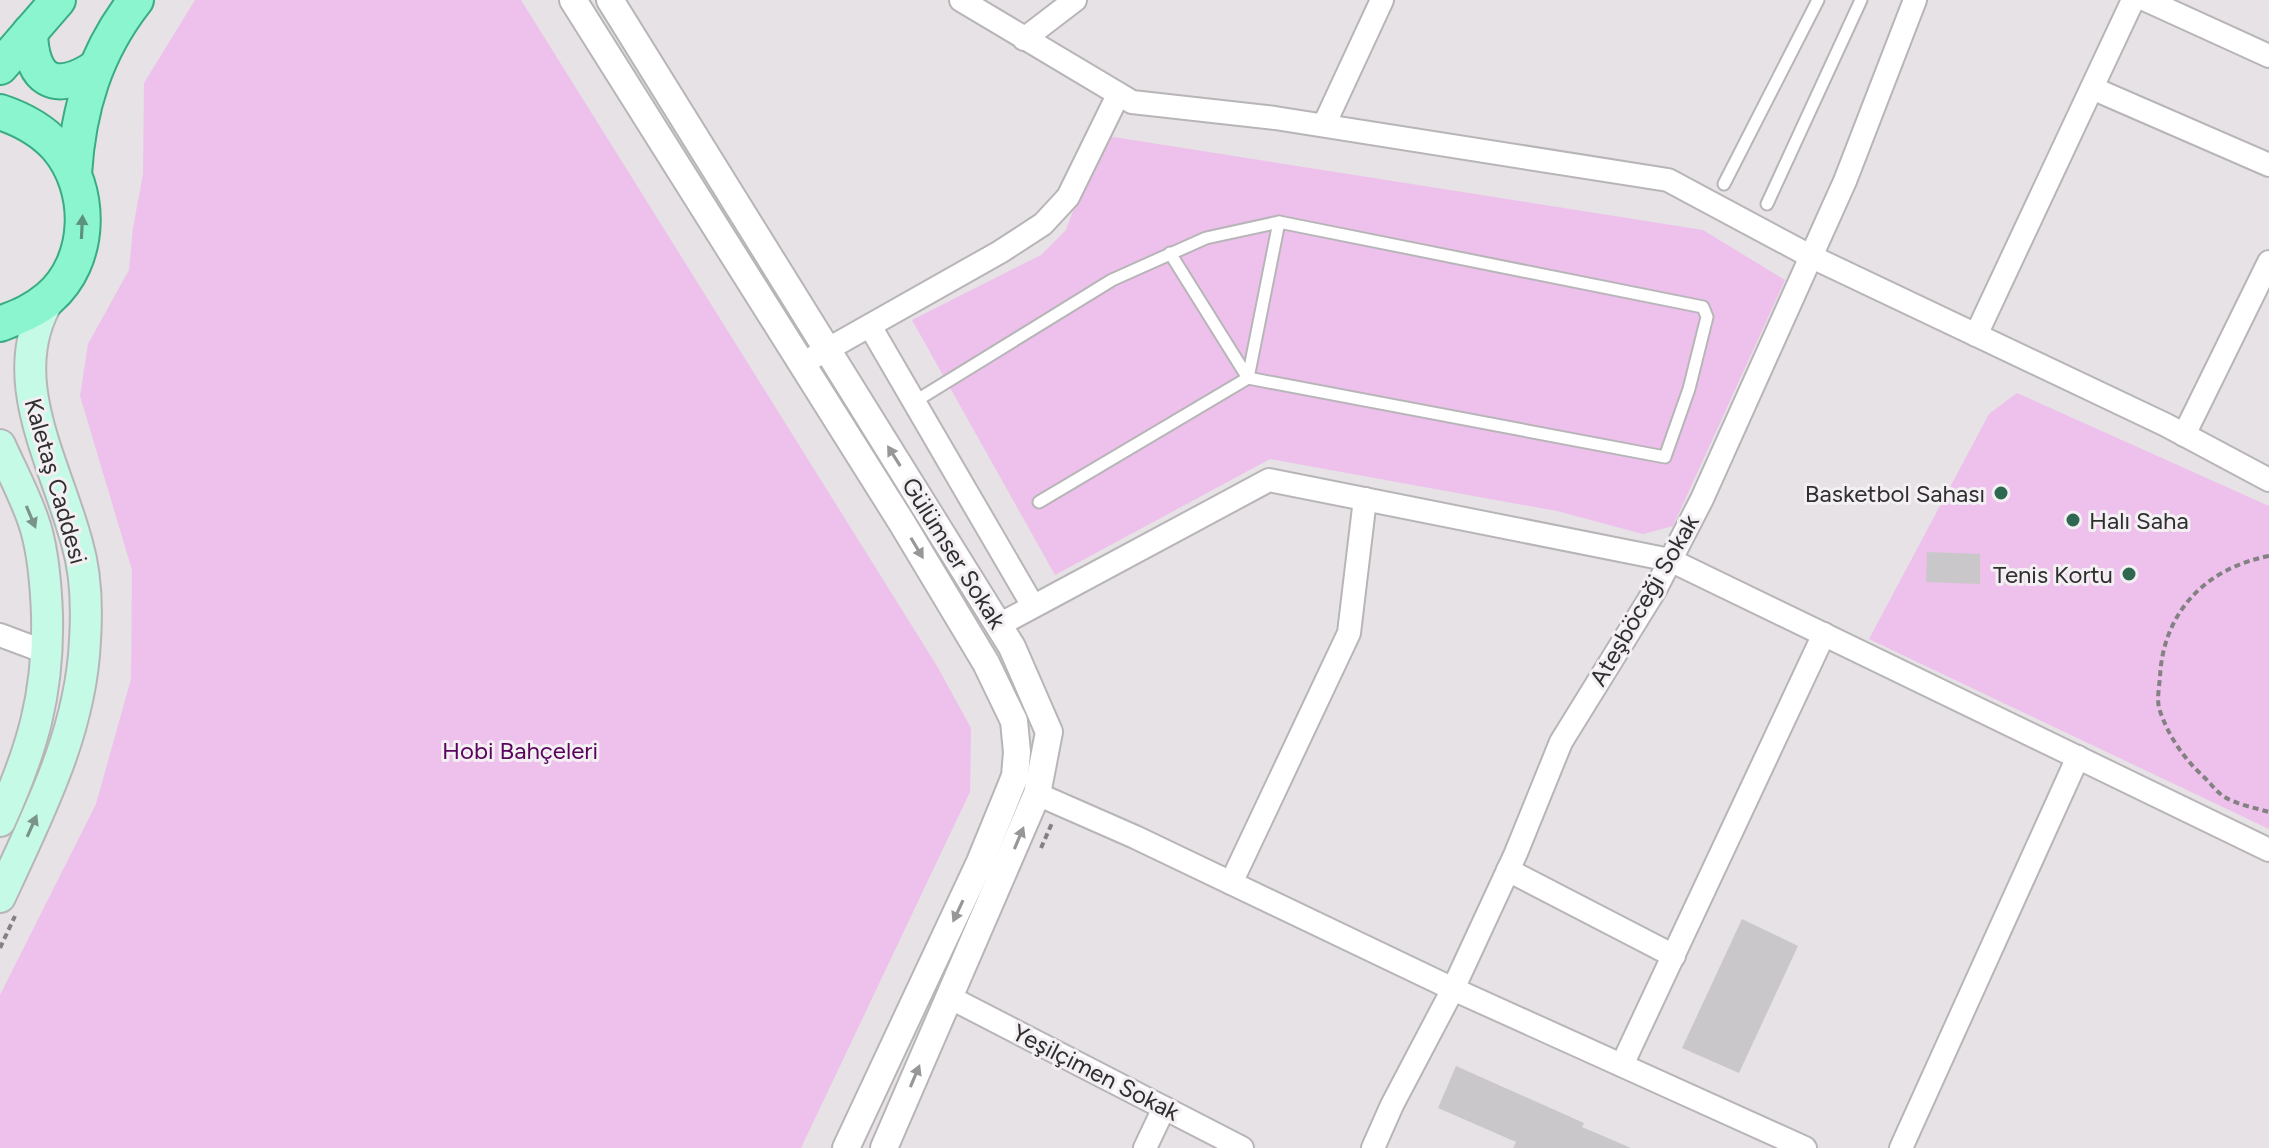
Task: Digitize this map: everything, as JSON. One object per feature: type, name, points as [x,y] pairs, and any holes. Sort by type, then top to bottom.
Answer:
[{"type":"main road","points":[[0,67],[58,0]]},
{"type":"main road","points":[[74,174],[79,121],[95,68],[136,0]]},
{"type":"main road","points":[[30,32],[33,62],[41,74],[53,81],[68,82],[95,68]]},
{"type":"main road","points":[[0,112],[32,125],[57,147],[74,174],[83,206],[82,239],[70,270],[51,296],[26,314],[0,324]]},
{"type":"main road","name":"Kaletaş Caddesi","points":[[0,897],[52,783],[73,725],[83,680],[86,635],[83,574],[78,545],[35,428],[24,367],[28,336],[38,313],[51,296]]},
{"type":"main road","name":"Kaletaş Caddesi","points":[[0,445],[36,529],[46,585],[48,653],[41,709],[23,770],[0,821]]},
{"type":"street","points":[[573,0],[802,363],[986,663],[1014,721],[1017,752],[1015,776],[980,862],[846,1148]]},
{"type":"street","name":"Gülümser Sokak","points":[[610,0],[999,625],[1012,647],[1049,732],[1037,794],[884,1148]]},
{"type":"street","points":[[961,0],[1132,102],[1324,125],[1668,180],[1810,256],[2184,435],[2269,480]]},
{"type":"street","points":[[1024,39],[1075,0]]},
{"type":"street","points":[[1324,125],[1382,0]]},
{"type":"street","name":"Ateşböceği Sokak","points":[[1373,1148],[1453,989],[1508,870],[1561,742],[1655,590],[1702,499],[1845,181],[1915,0]]},
{"type":"street","points":[[1976,335],[2133,0]]},
{"type":"street","points":[[2146,0],[2269,56]]},
{"type":"street","points":[[2092,88],[2269,165]]},
{"type":"street","points":[[802,363],[1000,252],[1043,224],[1068,197],[1118,95]]},
{"type":"street","points":[[2184,435],[2269,262]]},
{"type":"street","points":[[870,326],[1033,606]]},
{"type":"street","points":[[999,625],[1269,480],[1670,560],[2269,850]]},
{"type":"street","points":[[1231,883],[1349,633],[1365,499]]},
{"type":"street","points":[[1622,1065],[1824,634]]},
{"type":"street","points":[[0,635],[48,653]]},
{"type":"street","points":[[1901,1148],[2078,757]]},
{"type":"street","points":[[1037,794],[1453,989],[1805,1148]]},
{"type":"street","points":[[1508,870],[1674,956]]},
{"type":"street","name":"Yeşilçimen Sokak","points":[[949,997],[1242,1148]]},
{"type":"street","points":[[1145,1148],[1164,1108]]},
{"type":"lane","points":[[1724,184],[1818,0]]},
{"type":"lane","points":[[1767,204],[1861,0]]},
{"type":"lane","points":[[1248,378],[1279,222]]},
{"type":"lane","points":[[914,402],[1112,280],[1206,238],[1279,222],[1703,307],[1707,317],[1689,389],[1665,457],[1248,378],[1039,502]]},
{"type":"lane","points":[[1170,253],[1248,378]]},
{"type":"path","points":[[2269,556],[2220,574],[2194,592],[2166,640],[2160,667],[2158,705],[2172,738],[2188,764],[2223,796],[2269,812]]},
{"type":"green space","name":"Hobi Bahçeleri","points":[[195,0],[521,0],[937,666],[971,728],[970,792],[801,1148],[0,1148],[0,995],[96,804],[131,679],[132,570],[80,396],[88,344],[129,270],[143,174],[144,83]]},
{"type":"green space","points":[[1101,135],[1703,230],[1785,280],[1673,526],[1643,534],[1557,511],[1270,459],[1055,575],[912,320],[1041,255],[1066,230]]},
{"type":"green space","points":[[2017,393],[2269,506],[2269,829],[1869,639],[1989,414]]},
{"type":"building","points":[[1927,552],[1980,554],[1980,584],[1926,582]]},
{"type":"building","points":[[1742,919],[1798,946],[1739,1073],[1682,1048]]},
{"type":"building","points":[[1456,1066],[1584,1123],[1582,1127],[1631,1148],[1513,1148],[1516,1142],[1438,1108]]},
{"type":"place","name":"Basketbol Sahası","points":[[2001,493]]},
{"type":"place","name":"Halı Saha","points":[[2073,520]]},
{"type":"place","name":"Tenis Kortu","points":[[2129,574]]}]
